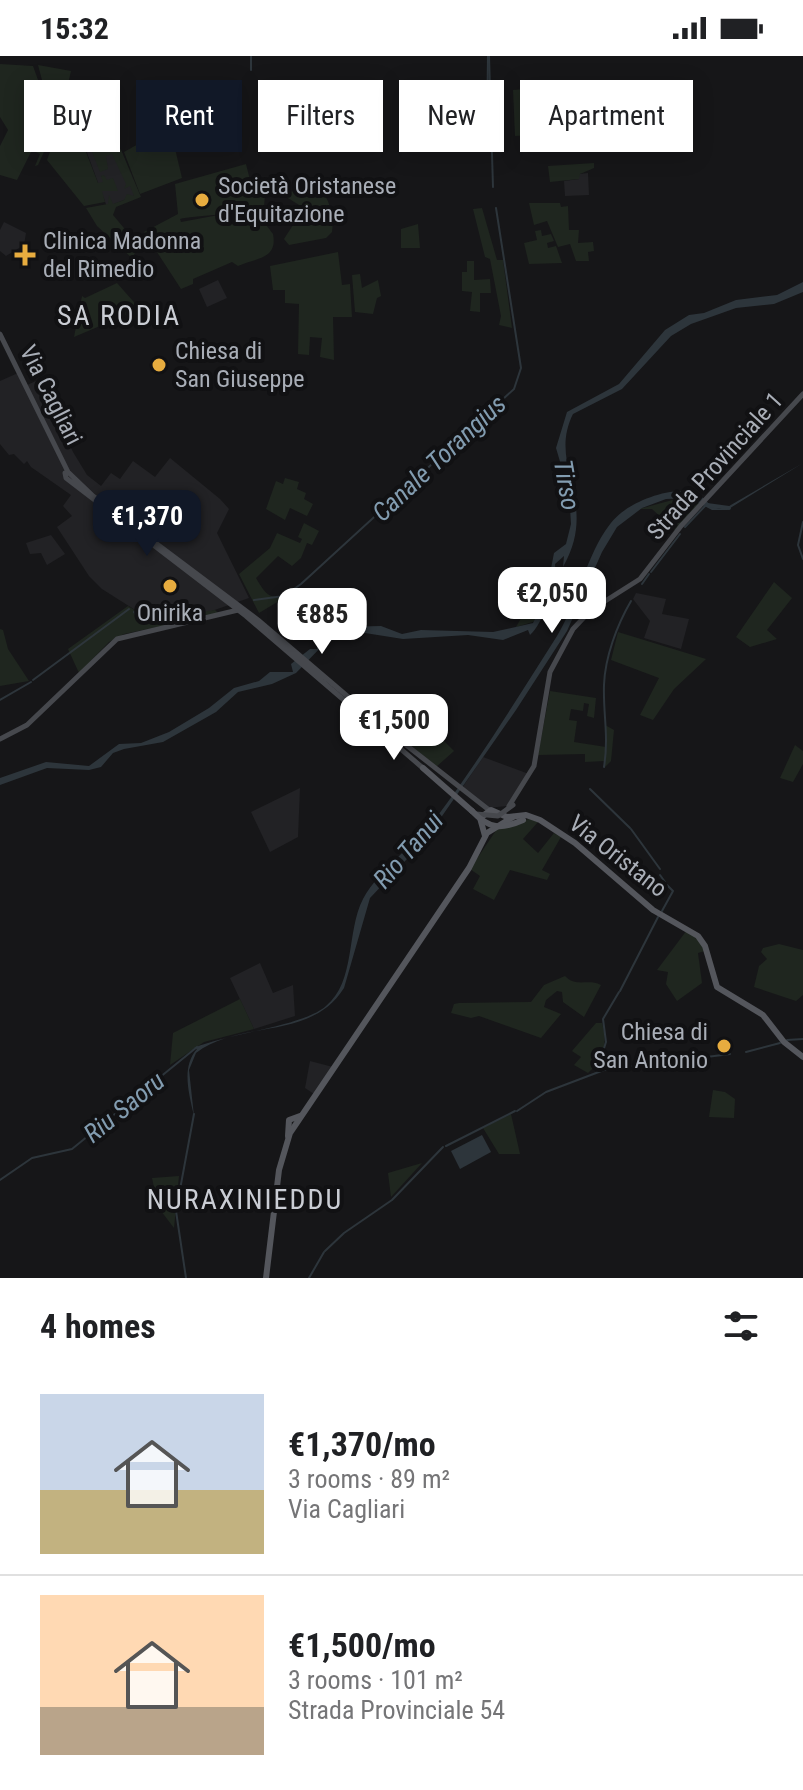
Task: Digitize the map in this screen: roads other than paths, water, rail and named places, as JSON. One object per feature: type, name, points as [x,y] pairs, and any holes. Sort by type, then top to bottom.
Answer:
[{"type":"main road","name":"Via Cagliari","points":[[0,334],[68,475],[228,601]]},
{"type":"main road","name":"Strada Provinciale 1","points":[[502,809],[530,775],[550,672],[560,649],[585,615],[632,586],[803,394]]},
{"type":"main road","points":[[228,601],[247,615]]},
{"type":"main road","points":[[223,615],[230,609],[228,601]]},
{"type":"main road","points":[[228,601],[493,827],[506,827],[523,820],[544,823]]},
{"type":"main road","points":[[0,739],[27,725],[117,639],[239,610]]},
{"type":"main road","points":[[376,726],[448,787],[457,800],[491,830]]},
{"type":"main road","points":[[448,787],[502,809]]},
{"type":"main road","points":[[472,811],[495,816],[502,809]]},
{"type":"main road","points":[[481,824],[481,815],[502,809]]},
{"type":"main road","points":[[266,1278],[279,1170],[294,1122],[469,868],[502,809]]},
{"type":"main road","name":"Via Oristano","points":[[502,809],[512,817],[526,815],[544,823],[575,843],[653,910],[698,936],[705,946],[716,986],[763,1015],[784,1042],[803,1057]]},
{"type":"main road","points":[[491,830],[512,817]]},
{"type":"water","name":"Tirso","points":[[803,282],[803,292],[774,304],[736,308],[691,324],[671,336],[622,389],[573,414],[566,451],[576,504],[577,523],[573,544],[563,567],[564,556],[555,564],[548,602],[540,622],[530,635],[528,630],[503,640],[468,635],[403,639],[365,633],[342,635],[323,645],[296,673],[272,684],[238,692],[216,712],[163,742],[113,753],[101,767],[89,770],[47,768],[0,785],[0,778],[46,762],[89,766],[119,744],[141,743],[169,732],[209,708],[234,688],[259,681],[270,672],[293,672],[291,664],[310,649],[317,649],[319,640],[316,636],[341,627],[381,626],[402,634],[421,630],[493,632],[533,623],[538,613],[536,600],[548,584],[554,553],[566,544],[571,524],[569,492],[556,448],[567,412],[619,384],[665,330],[689,315],[704,313],[736,300],[777,295]]},
{"type":"water","points":[[803,463],[727,510],[712,510],[689,498],[666,499],[642,508],[617,527],[602,552],[567,631],[516,710],[426,839],[370,898],[344,988],[330,1005],[313,1016],[295,1023],[255,1031],[315,1013],[336,996],[346,970],[354,926],[363,899],[378,877],[436,818],[483,751],[565,622],[594,551],[613,520],[639,502],[677,491],[694,493],[715,507],[724,509]]},
{"type":"water","points":[[230,1037],[196,1053],[189,1070],[194,1116],[188,1072],[197,1049],[194,1048]]},
{"type":"water","points":[[482,1135],[491,1152],[460,1169],[451,1151]]},
{"type":"waterway","points":[[251,56],[251,70]]},
{"type":"waterway","points":[[488,56],[488,80]]},
{"type":"waterway","points":[[489,56],[493,187]]},
{"type":"waterway","name":"Canale Torangius","points":[[254,600],[284,596],[301,584],[514,389],[521,368],[496,208]]},
{"type":"waterway","points":[[685,527],[706,505]]},
{"type":"waterway","name":"Rio Tanui","points":[[707,505],[729,508]]},
{"type":"waterway","points":[[803,522],[798,545],[803,559]]},
{"type":"waterway","points":[[651,572],[680,534]]},
{"type":"waterway","points":[[642,584],[649,574]]},
{"type":"waterway","points":[[604,767],[605,674],[613,642],[631,601]]},
{"type":"waterway","name":"Canale Torangius","points":[[33,680],[129,609]]},
{"type":"waterway","name":"Canale Torangius","points":[[134,612],[141,623],[150,622]]},
{"type":"waterway","name":"Canale Torangius","points":[[0,700],[31,682]]},
{"type":"waterway","points":[[590,789],[630,828]]},
{"type":"waterway","points":[[631,829],[660,869]]},
{"type":"waterway","points":[[660,875],[665,882]]},
{"type":"waterway","points":[[662,911],[673,891],[667,885]]},
{"type":"waterway","points":[[620,991],[658,917]]},
{"type":"waterway","points":[[598,1067],[606,1042],[603,1019],[619,992]]},
{"type":"waterway","points":[[787,1040],[803,1039]]},
{"type":"waterway","points":[[746,1052],[780,1043]]},
{"type":"waterway","name":"Riu Saoru","points":[[0,1180],[32,1158],[72,1149],[197,1047]]},
{"type":"waterway","points":[[517,1111],[546,1092],[604,1070],[730,1054]]},
{"type":"waterway","points":[[446,1146],[515,1111]]},
{"type":"waterway","points":[[186,1278],[176,1211],[194,1114]]},
{"type":"waterway","points":[[325,1251],[344,1233],[392,1200],[443,1147]]},
{"type":"waterway","points":[[309,1278],[324,1252]]},
{"type":"place","name":"Società Oristanese d'Equitazione","points":[[202,200]]},
{"type":"place","name":"Clinica Madonna del Rimedio","points":[[25,255]]},
{"type":"place","name":"Chiesa di San Giuseppe","points":[[159,365]]},
{"type":"place","name":"Onirika","points":[[170,586]]},
{"type":"place","name":"Chiesa di San Antonio","points":[[724,1046]]},
{"type":"district","name":"SA RODIA","points":[[119,315]]},
{"type":"district","name":"NURAXINIEDDU","points":[[245,1199]]}]
